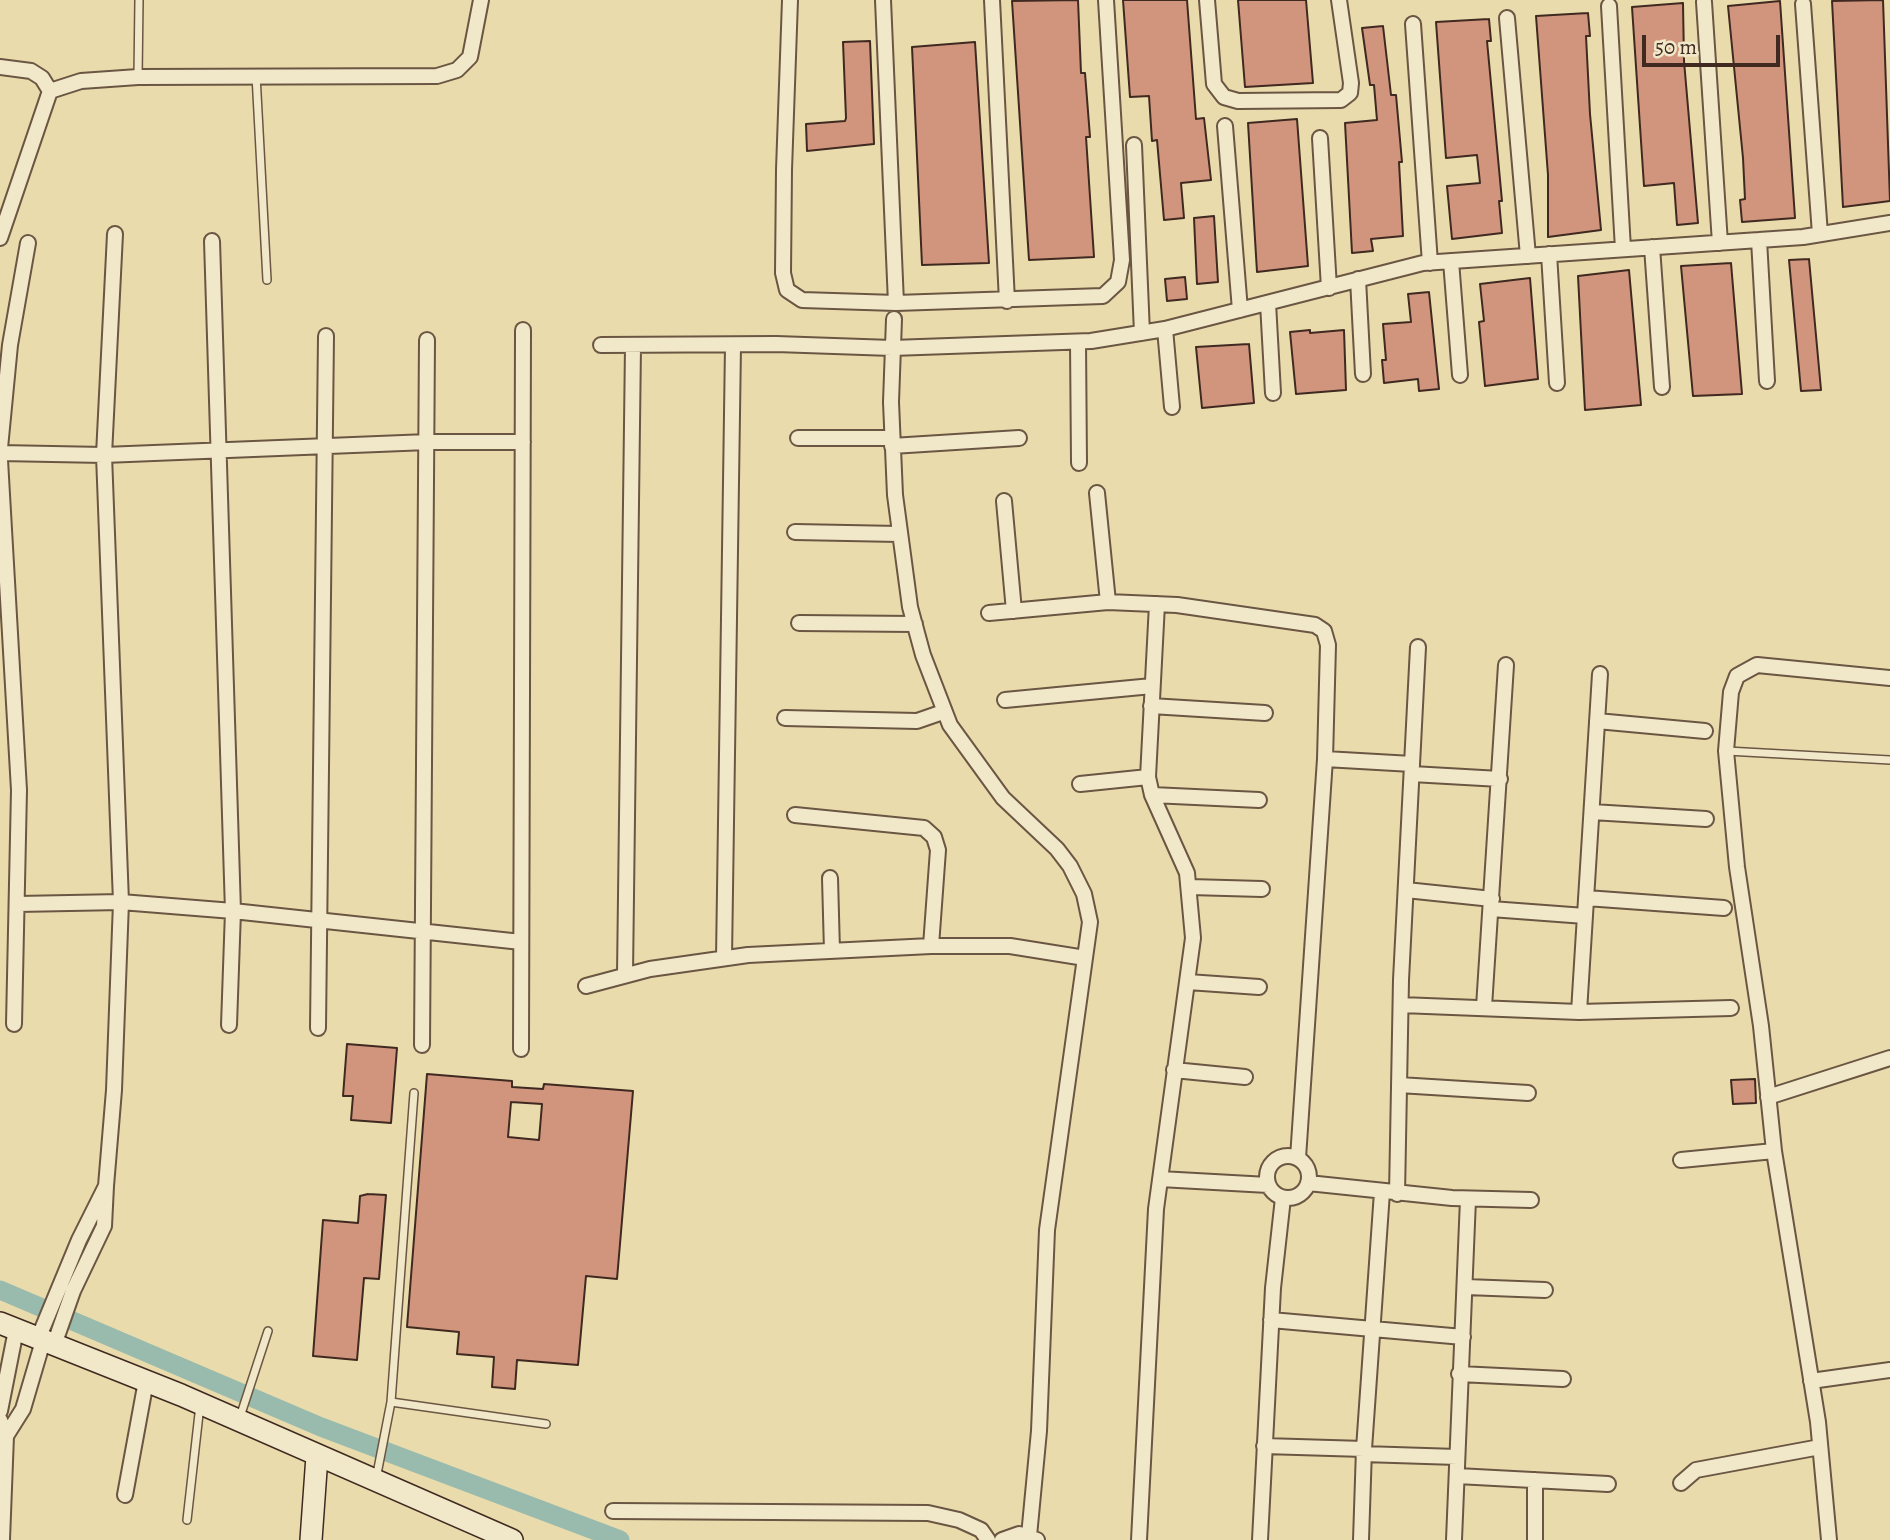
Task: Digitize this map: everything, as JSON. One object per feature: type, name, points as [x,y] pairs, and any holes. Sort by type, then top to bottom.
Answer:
[{"type":"street","points":[[50,91],[81,81],[138,76],[437,76],[457,69],[470,57],[481,0]]},
{"type":"street","points":[[790,0],[784,170],[783,273],[787,290],[802,300],[896,303],[1104,296],[1118,282],[1122,261],[1105,0]]},
{"type":"street","points":[[883,0],[896,303]]},
{"type":"street","points":[[992,0],[1007,301]]},
{"type":"street","points":[[1207,0],[1214,84],[1224,97],[1238,101],[1341,100],[1350,93],[1351,83],[1339,0]]},
{"type":"street","points":[[1704,2],[1720,243]]},
{"type":"street","points":[[1803,4],[1820,234]]},
{"type":"street","points":[[1609,6],[1623,249]]},
{"type":"street","points":[[1507,18],[1528,256]]},
{"type":"street","points":[[1413,24],[1430,263]]},
{"type":"street","points":[[0,67],[31,71],[42,78],[50,91]]},
{"type":"street","points":[[0,237],[50,91]]},
{"type":"street","points":[[1225,126],[1240,310]]},
{"type":"street","points":[[1320,138],[1329,288]]},
{"type":"street","points":[[1134,145],[1142,333]]},
{"type":"street","points":[[601,345],[892,348],[1078,342],[1165,329],[1390,270],[1430,263],[1759,240],[1890,223]]},
{"type":"street","points":[[6,1436],[23,1409],[106,1186],[114,1090],[121,902],[104,455],[115,233]]},
{"type":"street","points":[[1759,240],[1767,381]]},
{"type":"street","points":[[212,241],[233,911],[229,1025]]},
{"type":"street","points":[[27,243],[10,345],[0,450],[104,455],[428,442],[523,442]]},
{"type":"street","points":[[1653,247],[1662,387]]},
{"type":"street","points":[[1549,254],[1557,383]]},
{"type":"street","points":[[1451,261],[1460,375]]},
{"type":"street","points":[[1358,279],[1363,374]]},
{"type":"street","points":[[1268,303],[1273,393]]},
{"type":"street","points":[[894,319],[892,442],[899,534],[915,624],[943,712],[972,760],[1003,798],[1057,849],[1070,866],[1088,907],[1090,936],[1047,1230],[1033,1538],[1019,1534],[1002,1540]]},
{"type":"street","points":[[1165,329],[1172,407]]},
{"type":"street","points":[[521,1049],[523,330]]},
{"type":"street","points":[[318,1028],[326,337]]},
{"type":"street","points":[[422,1045],[427,340]]},
{"type":"street","points":[[1078,342],[1079,463]]},
{"type":"street","points":[[625,974],[633,345]]},
{"type":"street","points":[[724,958],[733,346]]},
{"type":"street","points":[[798,438],[892,442],[1020,438]]},
{"type":"street","points":[[0,460],[19,790],[14,1024]]},
{"type":"street","points":[[1097,493],[1108,602]]},
{"type":"street","points":[[1004,501],[1014,611]]},
{"type":"street","points":[[795,532],[899,534]]},
{"type":"street","points":[[989,613],[1108,602],[1157,604],[1315,625],[1324,631],[1328,645],[1325,759],[1298,1158],[1308,1171],[1308,1183],[1296,1196],[1283,1198],[1268,1185],[1160,1179]]},
{"type":"street","points":[[1139,1540],[1160,1179],[1193,938],[1190,887],[1182,858],[1152,795],[1148,777],[1157,604]]},
{"type":"street","points":[[799,623],[915,624]]},
{"type":"street","points":[[1361,1540],[1371,1330],[1389,1193],[1399,1085],[1418,647]]},
{"type":"street","points":[[1485,1007],[1506,665]]},
{"type":"street","points":[[1829,1540],[1811,1381],[1774,1152],[1737,867],[1726,751],[1731,692],[1737,676],[1757,665],[1890,678]]},
{"type":"street","points":[[1579,1012],[1600,674]]},
{"type":"street","points":[[1005,700],[1152,686]]},
{"type":"street","points":[[1151,706],[1265,713]]},
{"type":"street","points":[[785,718],[917,721],[943,712]]},
{"type":"street","points":[[1597,721],[1705,731]]},
{"type":"street","points":[[1325,759],[1500,779]]},
{"type":"street","points":[[1080,784],[1148,777]]},
{"type":"street","points":[[1152,795],[1259,800]]},
{"type":"street","points":[[1592,812],[1706,819]]},
{"type":"street","points":[[795,815],[925,828],[934,837],[938,850],[931,946]]},
{"type":"street","points":[[830,878],[832,951]]},
{"type":"street","points":[[1190,887],[1262,889]]},
{"type":"street","points":[[1406,890],[1585,916]]},
{"type":"street","points":[[1586,898],[1724,908]]},
{"type":"street","points":[[18,904],[121,902],[424,930],[522,942]]},
{"type":"street","points":[[586,986],[625,974],[724,958],[832,951],[931,946],[1010,946],[1085,958]]},
{"type":"street","points":[[1188,982],[1259,988]]},
{"type":"street","points":[[1401,1005],[1579,1012],[1731,1008]]},
{"type":"street","points":[[1768,1097],[1890,1058]]},
{"type":"street","points":[[1174,1070],[1245,1077]]},
{"type":"street","points":[[1399,1085],[1528,1093]]},
{"type":"street","points":[[1681,1160],[1774,1152]]},
{"type":"street","points":[[1268,1185],[1268,1170],[1277,1159],[1298,1158]]},
{"type":"street","points":[[1308,1183],[1389,1193],[1468,1199],[1531,1200]]},
{"type":"street","points":[[1259,1540],[1271,1320],[1283,1198]]},
{"type":"street","points":[[1454,1540],[1468,1199]]},
{"type":"street","points":[[1466,1287],[1545,1290]]},
{"type":"street","points":[[1271,1320],[1463,1337]]},
{"type":"street","points":[[0,1411],[8,1327],[48,1336],[200,1404],[240,1416],[317,1456],[376,1473],[512,1540]]},
{"type":"street","points":[[1811,1381],[1890,1370]]},
{"type":"street","points":[[1459,1374],[1563,1379]]},
{"type":"street","points":[[125,1495],[146,1381]]},
{"type":"street","points":[[0,1420],[6,1436],[2,1540]]},
{"type":"street","points":[[1264,1446],[1457,1457]]},
{"type":"street","points":[[1681,1483],[1696,1470],[1820,1447]]},
{"type":"street","points":[[311,1540],[317,1456]]},
{"type":"street","points":[[1457,1476],[1608,1484]]},
{"type":"street","points":[[1535,1480],[1535,1540]]},
{"type":"street","points":[[613,1511],[928,1514],[959,1520],[981,1530],[988,1540]]},
{"type":"lane","points":[[138,76],[139,0]]},
{"type":"lane","points":[[257,74],[267,281]]},
{"type":"lane","points":[[1726,751],[1890,760]]},
{"type":"lane","points":[[376,1473],[391,1402],[414,1093]]},
{"type":"lane","points":[[240,1416],[268,1331]]},
{"type":"lane","points":[[391,1402],[546,1424]]},
{"type":"lane","points":[[187,1520],[200,1404]]},
{"type":"building","points":[[1078,0],[1081,73],[1085,73],[1090,137],[1086,137],[1094,257],[1029,260],[1012,1]]},
{"type":"building","points":[[1123,0],[1187,0],[1196,119],[1204,118],[1211,180],[1181,183],[1184,218],[1164,220],[1157,140],[1152,141],[1149,96],[1130,97]]},
{"type":"building","points":[[1238,0],[1306,0],[1313,83],[1245,87]]},
{"type":"building","points":[[1883,0],[1890,201],[1843,207],[1832,1]]},
{"type":"building","points":[[1780,1],[1795,218],[1742,222],[1740,200],[1745,199],[1743,158],[1728,6]]},
{"type":"building","points":[[1683,3],[1684,61],[1698,223],[1677,225],[1674,183],[1644,186],[1632,7]]},
{"type":"building","points":[[1588,13],[1590,36],[1586,36],[1590,114],[1601,230],[1548,237],[1548,175],[1536,16]]},
{"type":"building","points":[[1489,19],[1491,41],[1487,41],[1502,201],[1499,201],[1502,233],[1452,239],[1447,186],[1480,183],[1477,155],[1446,158],[1436,22]]},
{"type":"building","points":[[1383,26],[1391,95],[1396,95],[1402,162],[1399,162],[1403,236],[1371,239],[1373,251],[1352,253],[1345,123],[1377,120],[1374,85],[1370,85],[1362,28]]},
{"type":"building","points":[[870,41],[874,144],[807,151],[806,124],[845,121],[846,118],[843,42]]},
{"type":"building","points":[[975,42],[989,263],[922,265],[912,47]]},
{"type":"building","points":[[1297,119],[1308,266],[1257,272],[1248,123]]},
{"type":"building","points":[[1214,216],[1218,282],[1197,284],[1194,218]]},
{"type":"building","points":[[1809,259],[1821,390],[1801,391],[1789,260]]},
{"type":"building","points":[[1731,263],[1742,394],[1693,396],[1681,266]]},
{"type":"building","points":[[1629,270],[1641,405],[1585,410],[1578,276]]},
{"type":"building","points":[[1185,277],[1187,299],[1167,301],[1165,279]]},
{"type":"building","points":[[1530,278],[1538,379],[1485,386],[1479,322],[1484,321],[1480,284]]},
{"type":"building","points":[[1429,292],[1439,389],[1419,391],[1418,379],[1384,383],[1382,360],[1386,360],[1383,324],[1411,322],[1408,294]]},
{"type":"building","points":[[1310,330],[1310,333],[1344,330],[1346,390],[1296,394],[1290,332]]},
{"type":"building","points":[[1249,344],[1254,403],[1202,408],[1196,347]]},
{"type":"building","points":[[347,1044],[397,1048],[391,1123],[351,1120],[353,1096],[343,1096]]},
{"type":"building","points":[[427,1074],[512,1081],[512,1087],[543,1089],[544,1084],[633,1091],[617,1279],[586,1276],[578,1365],[517,1360],[515,1389],[492,1387],[494,1357],[457,1354],[459,1332],[407,1327]],"holes":[[[511,1102],[542,1104],[539,1140],[508,1137]]]},
{"type":"building","points":[[1755,1079],[1756,1103],[1733,1104],[1731,1080]]},
{"type":"building","points":[[386,1195],[379,1279],[364,1278],[357,1360],[313,1356],[323,1220],[358,1223],[360,1196]]},
{"type":"waterway","points":[[0,1290],[321,1427],[620,1540]]}]
